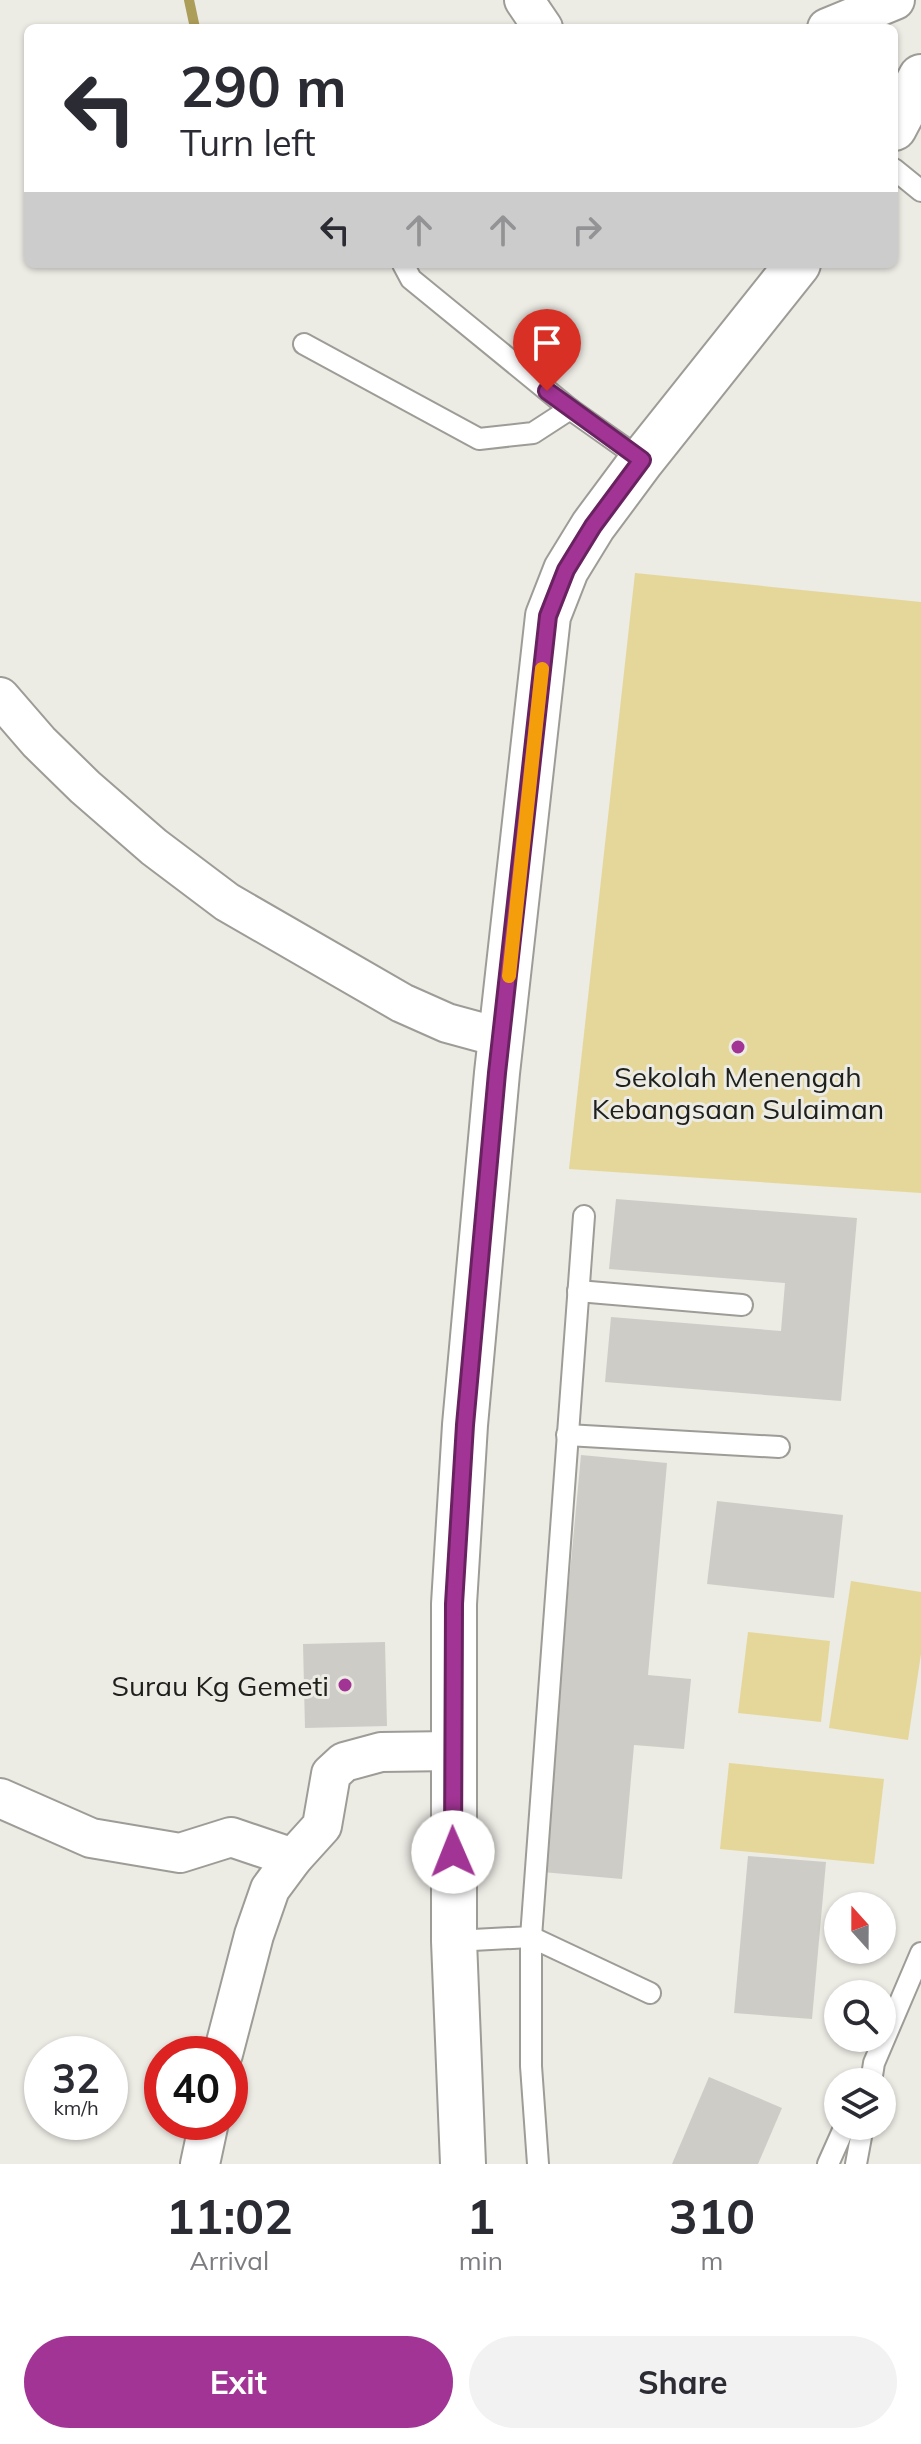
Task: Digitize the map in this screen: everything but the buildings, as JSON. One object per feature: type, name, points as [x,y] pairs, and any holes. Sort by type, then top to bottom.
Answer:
[{"type":"street","points":[[524,0],[540,24]]},
{"type":"street","points":[[837,24],[895,0]]},
{"type":"street","points":[[898,120],[921,77]]},
{"type":"street","points":[[463,2164],[454,1941],[454,1604],[465,1425],[502,1038],[548,616],[566,570],[593,526],[795,268]]},
{"type":"street","points":[[0,697],[39,742],[85,787],[154,847],[227,902],[402,1003],[447,1023],[502,1038]]},
{"type":"street","points":[[228,2036],[254,1935],[270,1889],[322,1826],[331,1774],[344,1762],[381,1752],[452,1751]]},
{"type":"street","points":[[0,1798],[91,1838],[180,1853],[231,1837],[293,1858]]},
{"type":"street","points":[[200,2164],[205,2140]]},
{"type":"lane","points":[[898,172],[921,191]]},
{"type":"lane","points":[[405,268],[411,279],[570,409],[642,460]]},
{"type":"lane","points":[[304,344],[479,439],[533,433],[570,409]]},
{"type":"lane","points":[[538,2164],[531,2066],[531,1937],[584,1216]]},
{"type":"lane","points":[[578,1291],[742,1305]]},
{"type":"lane","points":[[567,1435],[779,1447]]},
{"type":"lane","points":[[454,1941],[531,1937],[650,1993]]},
{"type":"lane","points":[[873,2068],[921,1953]]},
{"type":"lane","points":[[828,2164],[839,2140]]},
{"type":"lane","points":[[856,2164],[860,2140]]},
{"type":"shaded area","points":[[635,573],[921,602],[921,1193],[569,1169]]},
{"type":"shaded area","points":[[851,1581],[921,1592],[921,1654],[908,1740],[829,1728]]},
{"type":"shaded area","points":[[748,1632],[830,1641],[821,1722],[738,1713]]},
{"type":"shaded area","points":[[729,1763],[884,1779],[874,1864],[720,1849]]},
{"type":"waterway","points":[[189,0],[194,24]]},
{"type":"slow traffic","points":[[509,976],[542,669]]},
{"type":"place","name":"Sekolah Menengah Kebangsaan Sulaiman","points":[[738,1047]]},
{"type":"place","name":"Surau Kg Gemeti","points":[[345,1685]]},
{"type":"route","points":[[453,1852],[454,1604],[465,1425],[497,1073],[548,616],[566,570],[593,526],[642,460],[547,391]]}]
